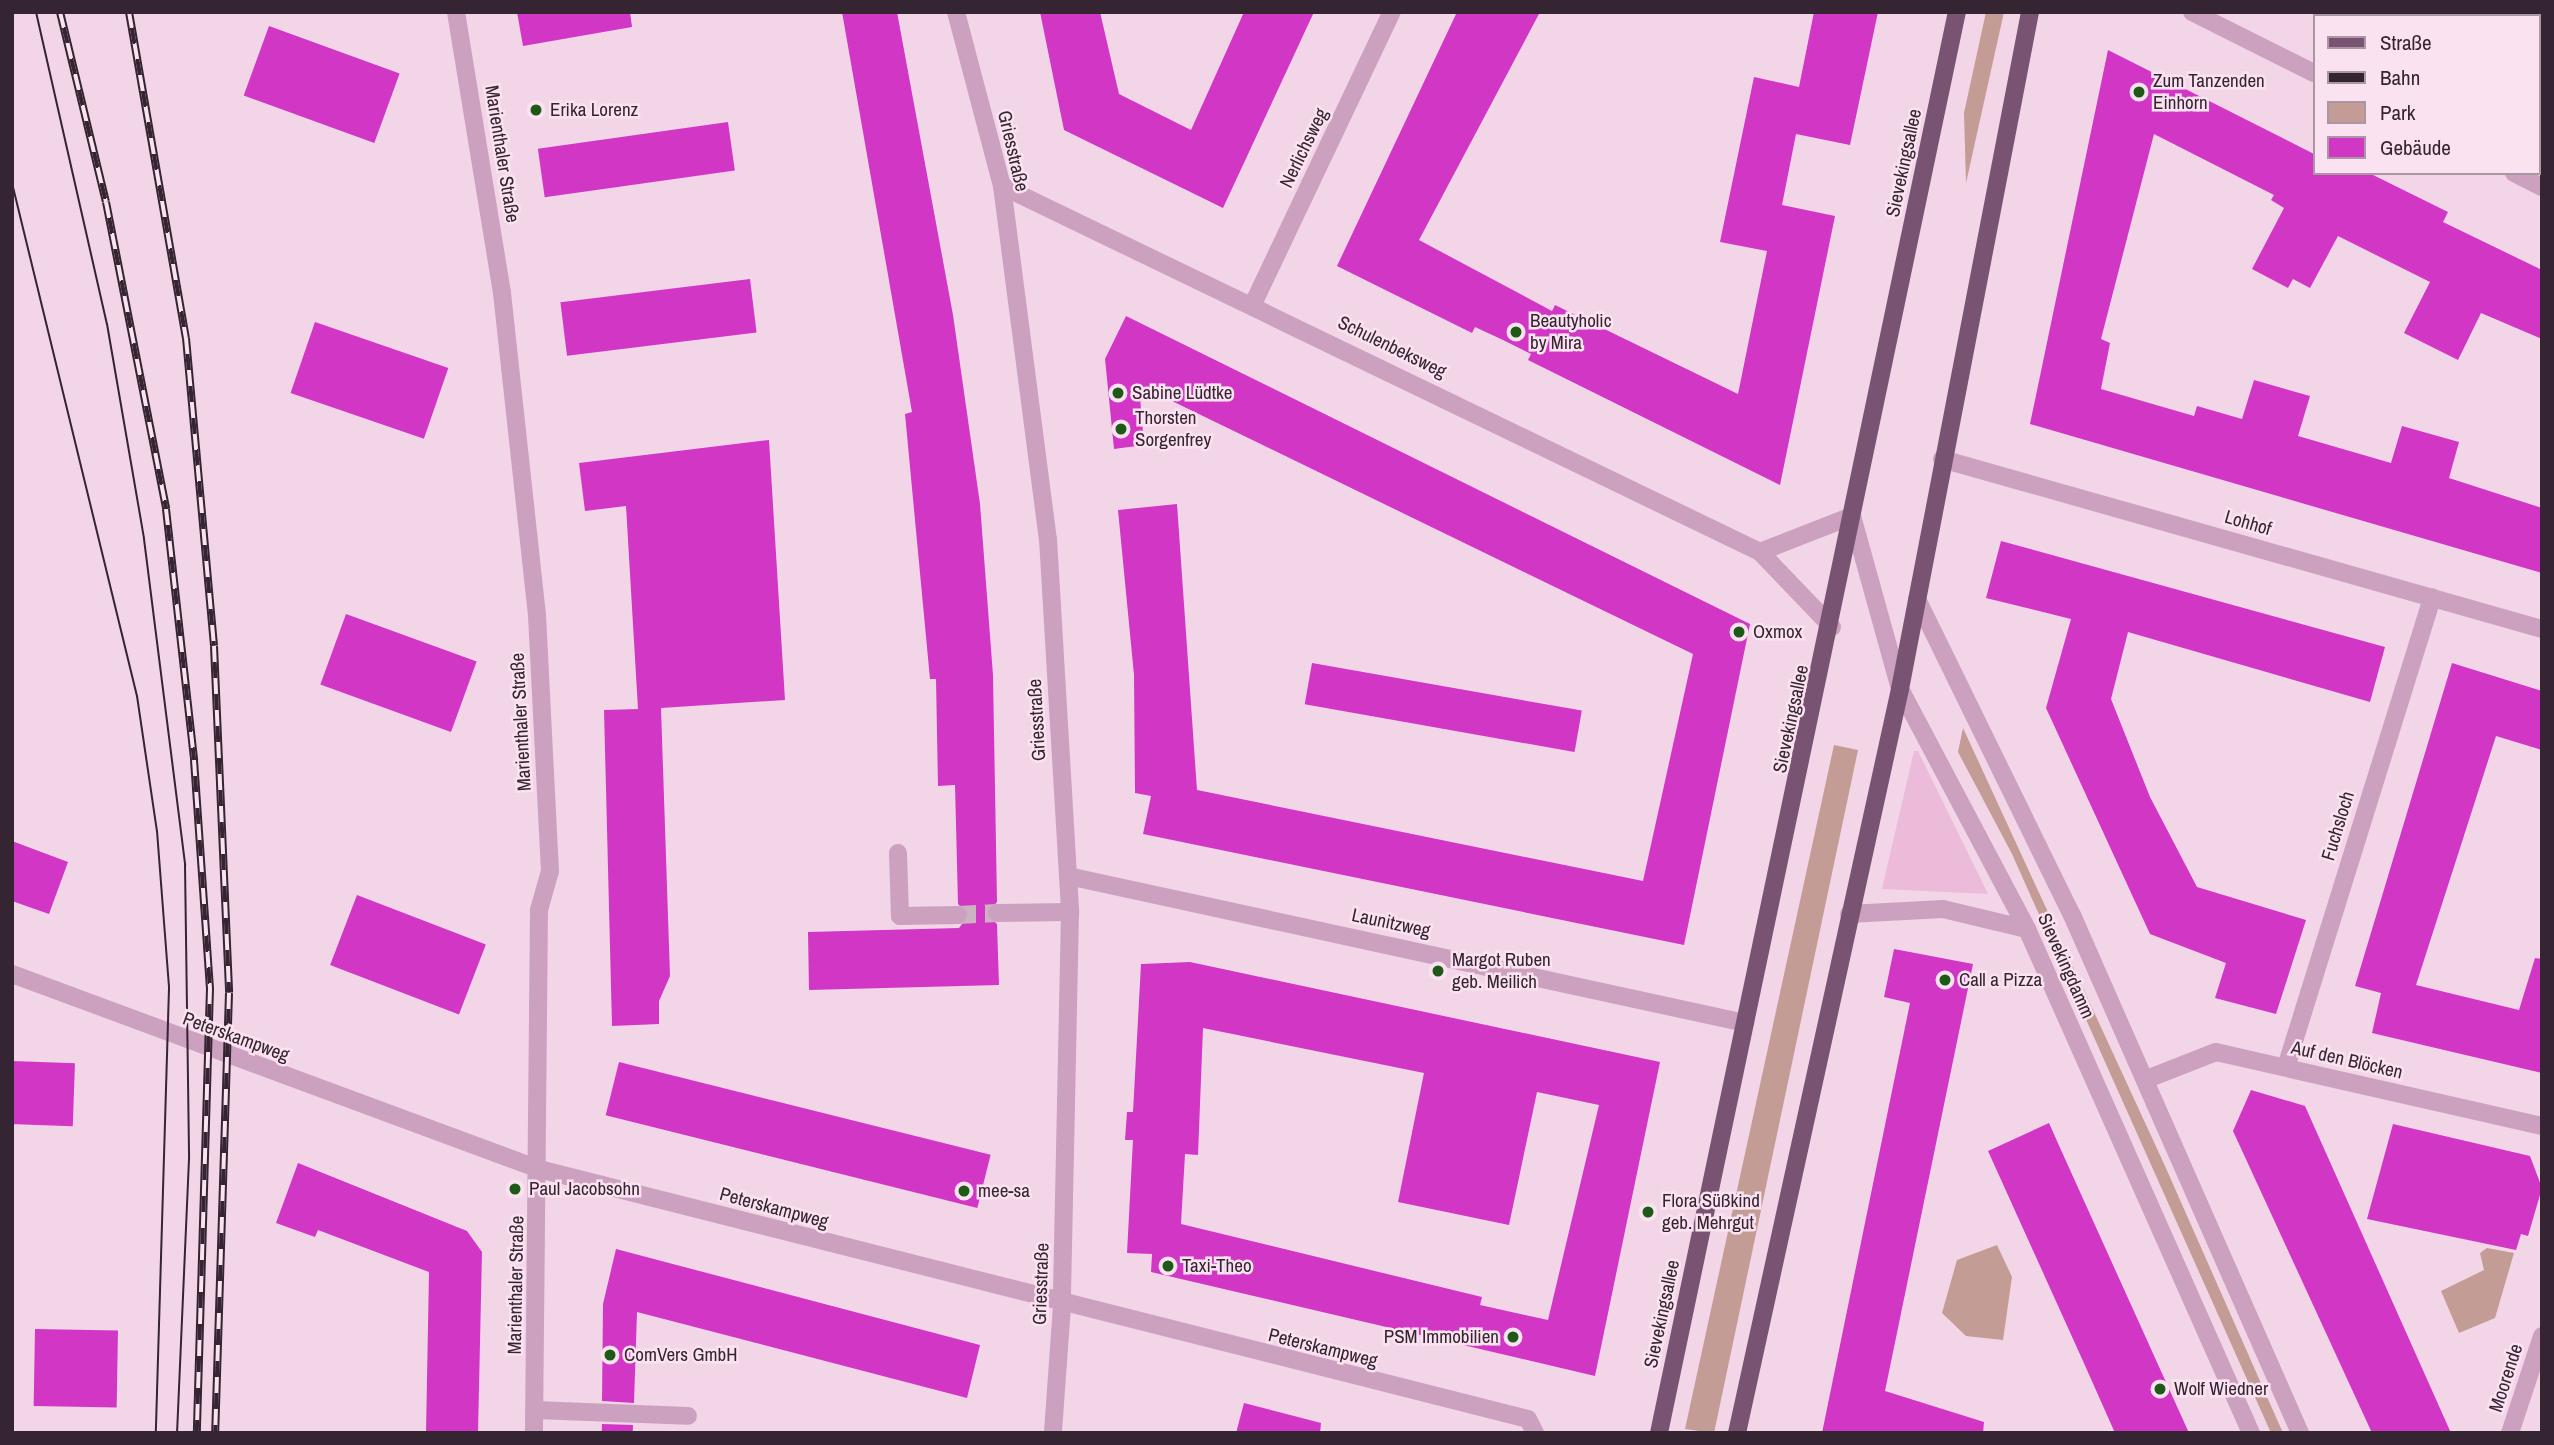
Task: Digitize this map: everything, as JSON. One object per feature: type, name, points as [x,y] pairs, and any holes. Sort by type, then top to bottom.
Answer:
[{"type":"main road","name":"Sievekingsallee","points":[[1659,1433],[1832,628],[1852,516],[1957,12]]},
{"type":"main road","points":[[1737,1433],[1900,689],[1942,459],[2030,12]]},
{"type":"street","name":"Marienthaler Straße","points":[[456,12],[502,293],[537,615],[550,871],[539,910],[540,1169],[534,1433]]},
{"type":"street","name":"Griesstraße","points":[[956,12],[1002,186],[1048,539],[1070,912],[1062,1306],[1053,1433]]},
{"type":"street","name":"Nerlichsweg","points":[[1254,302],[1392,12]]},
{"type":"street","points":[[2192,12],[2312,72]]},
{"type":"street","points":[[2518,175],[2542,187]]},
{"type":"street","name":"Schulenbeksweg","points":[[1002,186],[1254,302],[1760,552],[1832,628]]},
{"type":"street","name":"Lohhof","points":[[1942,459],[2542,629]]},
{"type":"street","points":[[1760,552],[1852,516]]},
{"type":"street","name":"Sievekingdamm","points":[[1852,516],[1900,689],[2027,929],[2251,1433]]},
{"type":"street","name":"Fuchsloch","points":[[2286,1067],[2432,597]]},
{"type":"street","name":"Sievekingdamm","points":[[1917,599],[2147,1079],[2300,1433]]},
{"type":"street","points":[[898,853],[900,916],[958,915]]},
{"type":"street","name":"Launitzweg","points":[[1068,876],[1745,1023]]},
{"type":"street","points":[[1849,914],[1943,909],[2027,929]]},
{"type":"street","points":[[997,914],[1070,912]]},
{"type":"street","name":"Peterskampweg","points":[[12,974],[540,1169],[1062,1306],[1528,1419],[1535,1433]]},
{"type":"street","name":"Auf den Blöcken","points":[[2147,1079],[2216,1052],[2542,1126]]},
{"type":"street","name":"Moorende","points":[[2511,1433],[2542,1336]]},
{"type":"street","points":[[535,1410],[688,1416]]},
{"type":"green space","points":[[1986,12],[2004,12],[1966,183],[1964,113]]},
{"type":"green space","points":[[2330,12],[2542,12],[2542,117],[2540,14]]},
{"type":"green space","points":[[1963,728],[2165,1166],[2283,1433],[2271,1433],[2012,854],[1958,752]]},
{"type":"green space","points":[[1834,745],[1858,750],[1714,1433],[1685,1429]]},
{"type":"green space","points":[[1997,1245],[2012,1277],[2003,1340],[1966,1336],[1942,1313],[1957,1260]]},
{"type":"green space","points":[[2487,1248],[2514,1253],[2495,1318],[2459,1333],[2441,1291],[2484,1270],[2480,1253]]},
{"type":"shaded area","points":[[1914,751],[1918,751],[1988,894],[1882,889]]},
{"type":"building","points":[[517,12],[630,12],[632,27],[523,46]]},
{"type":"building","points":[[842,12],[897,12],[953,315],[980,504],[993,675],[997,902],[986,914],[997,924],[999,985],[809,990],[808,932],[959,928],[969,915],[958,904],[955,785],[938,786],[936,679],[930,679],[905,414],[912,412]]},
{"type":"building","points":[[1040,12],[1100,12],[1119,94],[1191,130],[1244,12],[1314,12],[1223,208],[1064,130]]},
{"type":"building","points":[[1457,12],[1540,12],[1419,240],[1552,311],[1555,305],[1738,394],[1767,251],[1720,242],[1754,77],[1799,87],[1814,12],[1878,12],[1850,145],[1796,134],[1782,205],[1835,216],[1780,485],[1528,360],[1531,354],[1503,340],[1475,327],[1472,333],[1337,266]]},
{"type":"building","points":[[269,26],[400,74],[374,143],[244,96]]},
{"type":"building","points":[[2108,50],[2312,153],[2312,175],[2373,175],[2448,212],[2443,222],[2542,270],[2542,339],[2481,313],[2458,360],[2404,333],[2430,282],[2338,236],[2310,288],[2293,279],[2288,288],[2252,269],[2284,208],[2271,200],[2274,195],[2154,134],[2101,339],[2110,343],[2101,389],[2194,416],[2197,406],[2242,419],[2254,380],[2310,396],[2298,436],[2391,463],[2402,426],[2459,442],[2449,478],[2542,508],[2542,573],[2030,424]]},
{"type":"building","points":[[728,122],[735,171],[545,197],[538,149]]},
{"type":"building","points":[[750,279],[757,333],[567,356],[560,302]]},
{"type":"building","points":[[1126,316],[1750,624],[1684,945],[1143,834],[1151,796],[1135,793],[1134,675],[1118,510],[1177,504],[1197,790],[1643,881],[1693,654],[1139,385],[1144,445],[1114,449],[1105,359]]},
{"type":"building","points":[[315,322],[448,368],[424,439],[291,393]]},
{"type":"building","points":[[769,440],[785,700],[661,708],[670,976],[659,1001],[659,1024],[612,1026],[604,710],[638,709],[626,506],[585,511],[579,463]]},
{"type":"building","points":[[2001,541],[2385,647],[2370,702],[2128,632],[2111,699],[2150,797],[2197,887],[2306,920],[2276,1014],[2215,998],[2226,963],[2150,934],[2046,708],[2071,619],[1986,598]]},
{"type":"building","points":[[346,614],[477,662],[451,732],[320,684]]},
{"type":"building","points":[[1312,663],[1582,711],[1575,752],[1305,704]]},
{"type":"building","points":[[2452,663],[2542,691],[2542,750],[2496,736],[2416,985],[2519,1010],[2535,958],[2542,959],[2542,1073],[2372,1033],[2381,993],[2355,986]]},
{"type":"building","points":[[12,841],[68,862],[49,914],[12,901]]},
{"type":"building","points":[[357,895],[486,944],[459,1014],[330,965]]},
{"type":"building","points":[[1894,949],[1973,964],[1885,1391],[1984,1422],[1983,1433],[1822,1433],[1910,1003],[1884,997]]},
{"type":"building","points":[[1190,962],[1660,1062],[1595,1376],[1151,1272],[1152,1254],[1127,1253],[1133,1140],[1125,1140],[1127,1112],[1133,1112],[1141,964]],"holes":[[[1203,1028],[1424,1073],[1398,1202],[1509,1225],[1537,1092],[1599,1105],[1548,1320],[1480,1305],[1482,1297],[1181,1224],[1185,1154],[1198,1155]]]},
{"type":"building","points":[[12,1061],[75,1063],[73,1126],[12,1124]]},
{"type":"building","points":[[619,1062],[991,1155],[977,1208],[606,1115]]},
{"type":"building","points":[[2251,1090],[2305,1106],[2451,1433],[2372,1433],[2233,1131]]},
{"type":"building","points":[[2049,1123],[2189,1433],[2115,1433],[1988,1151]]},
{"type":"building","points":[[2393,1124],[2530,1156],[2542,1188],[2528,1236],[2521,1234],[2516,1250],[2367,1219]]},
{"type":"building","points":[[298,1163],[467,1231],[482,1252],[478,1433],[426,1433],[429,1272],[318,1230],[315,1237],[276,1223]]},
{"type":"building","points":[[616,1249],[980,1345],[967,1398],[637,1312],[634,1403],[602,1401],[603,1304]]},
{"type":"building","points":[[35,1329],[118,1330],[117,1407],[34,1406]]},
{"type":"building","points":[[1244,1403],[1321,1423],[1320,1433],[1236,1433]]},
{"type":"building","points":[[602,1424],[633,1425],[633,1433],[602,1433]]},
{"type":"tunnel","points":[[958,915],[997,913]]},
{"type":"tram line","points":[[36,12],[107,324],[144,539],[185,865],[189,1159],[177,1433]]},
{"type":"tram line","points":[[12,183],[137,696],[157,831],[169,988],[156,1433]]},
{"type":"railway","points":[[60,12],[106,202],[166,509],[194,760],[210,988],[197,1433]]},
{"type":"railway","points":[[129,12],[186,338],[214,646],[229,993],[215,1433]]},
{"type":"place","name":"Zum Tanzenden Einhorn","points":[[2139,92]]},
{"type":"place","name":"Erika Lorenz","points":[[536,110]]},
{"type":"place","name":"Beautyholic by Mira","points":[[1516,332]]},
{"type":"place","name":"Sabine Lüdtke","points":[[1118,393]]},
{"type":"place","name":"Thorsten Sorgenfrey","points":[[1121,429]]},
{"type":"place","name":"Oxmox","points":[[1739,632]]},
{"type":"place","name":"Margot Ruben geb. Meilich","points":[[1438,971]]},
{"type":"place","name":"Call a Pizza","points":[[1945,980]]},
{"type":"place","name":"Paul Jacobsohn","points":[[515,1189]]},
{"type":"place","name":"mee-sa","points":[[964,1191]]},
{"type":"place","name":"Flora Süßkind geb. Mehrgut","points":[[1648,1212]]},
{"type":"place","name":"Taxi-Theo","points":[[1168,1266]]},
{"type":"place","name":"PSM Immobilien","points":[[1513,1337]]},
{"type":"place","name":"ComVers GmbH","points":[[610,1355]]},
{"type":"place","name":"Wolf Wiedner","points":[[2160,1389]]}]
